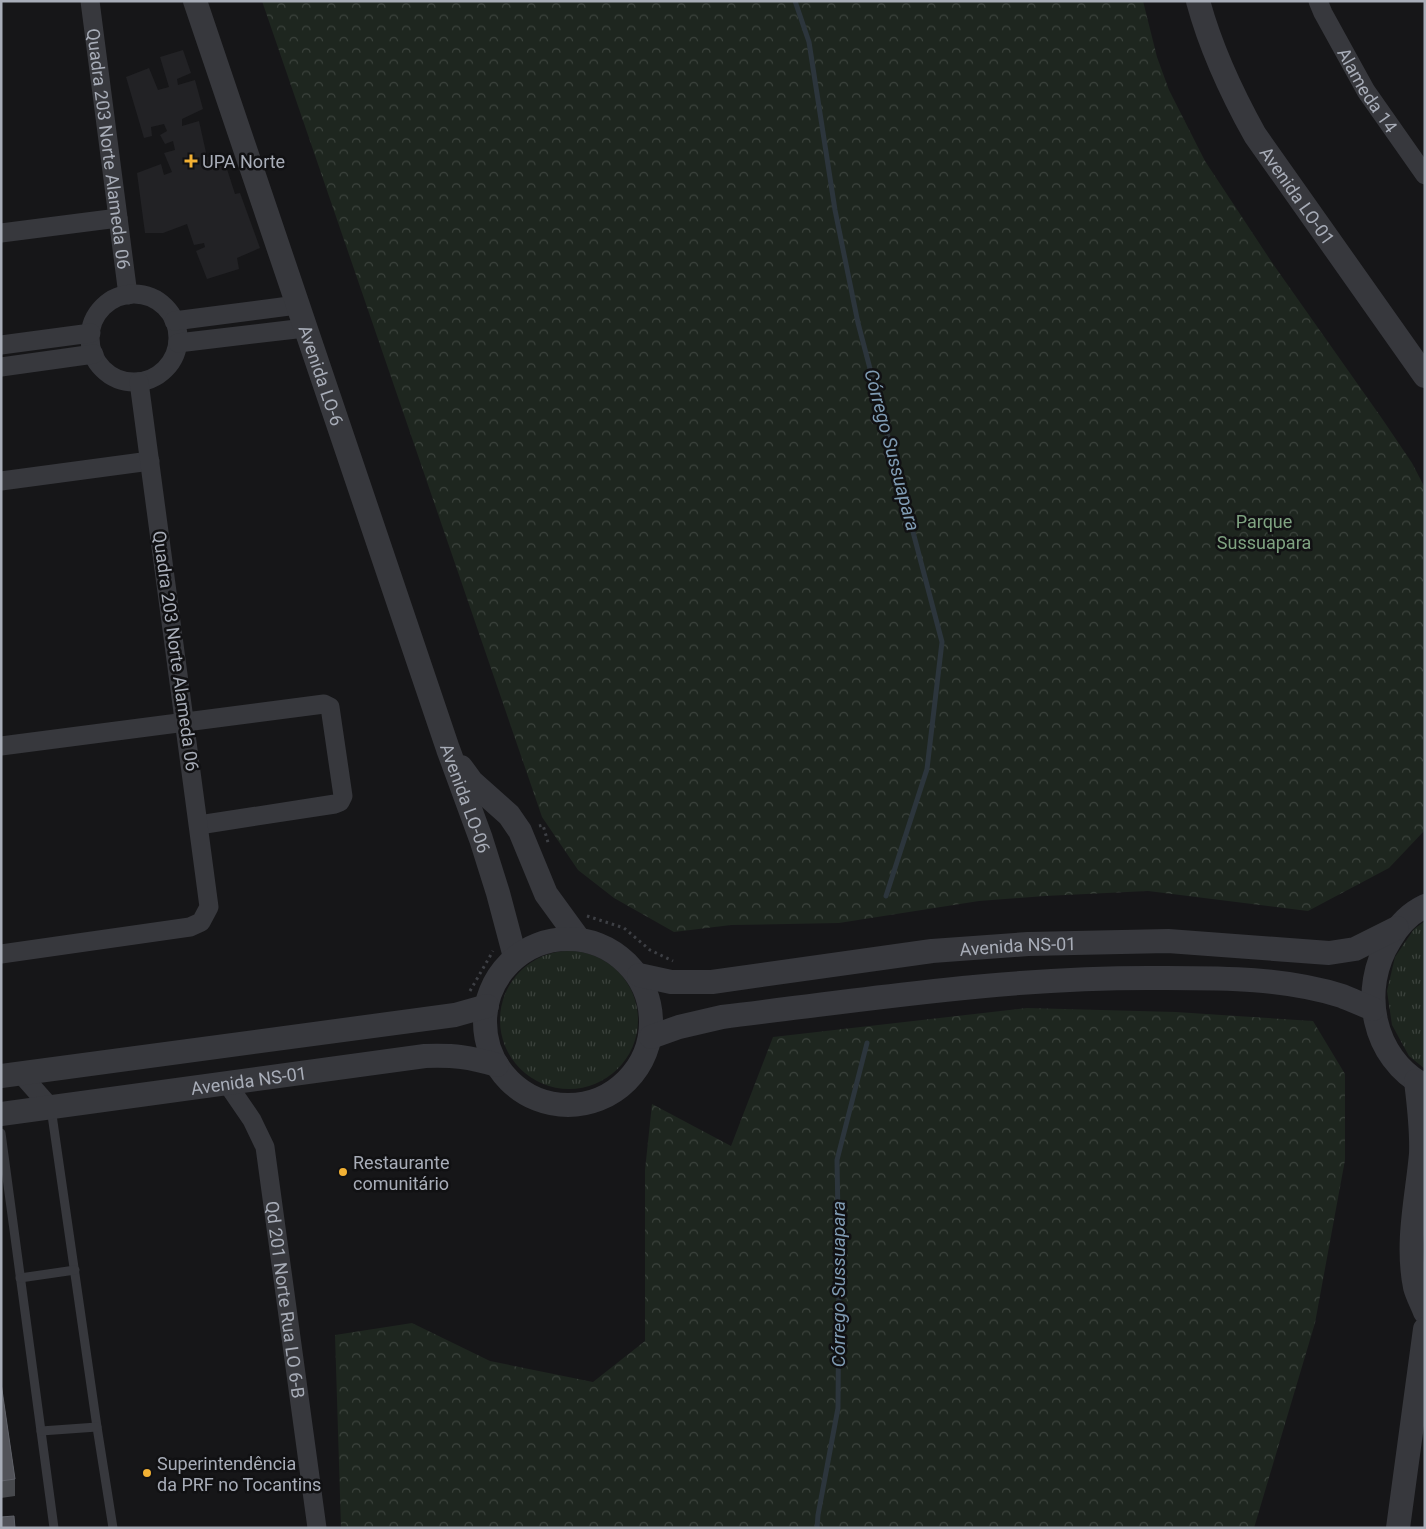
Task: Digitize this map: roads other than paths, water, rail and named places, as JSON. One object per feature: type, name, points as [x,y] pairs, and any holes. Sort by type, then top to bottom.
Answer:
[{"type":"street","name":"Quadra 203 Norte Alameda 06","points":[[90,1],[128,295]]},
{"type":"street","name":"Avenida LO-6","points":[[194,1],[448,749]]},
{"type":"street","name":"Avenida LO-01","points":[[1198,1],[1217,60],[1255,135],[1425,376]]},
{"type":"street","name":"Alameda 14","points":[[1318,1],[1366,91],[1425,175]]},
{"type":"street","points":[[1,234],[118,218]]},
{"type":"street","points":[[128,295],[139,295],[156,300],[165,307],[174,321],[178,343],[173,358],[164,370],[154,377],[139,382],[128,382],[113,376],[101,367],[94,354],[91,333],[95,319],[103,308],[115,299],[128,295]]},
{"type":"street","points":[[174,321],[298,305]]},
{"type":"street","points":[[178,343],[305,328]]},
{"type":"street","points":[[1,345],[91,333]]},
{"type":"street","points":[[1,367],[94,354]]},
{"type":"street","name":"Quadra 203 Norte Alameda 06","points":[[1,954],[190,927],[204,919],[209,907],[139,382]]},
{"type":"street","points":[[1,481],[150,461]]},
{"type":"street","points":[[1,746],[324,704],[330,707],[342,799],[335,804],[199,825]]},
{"type":"street","name":"Avenida LO-06","points":[[448,749],[472,782],[509,815],[520,830],[546,894],[578,938]]},
{"type":"street","name":"Avenida LO-06","points":[[448,749],[481,839],[498,894],[506,951]]},
{"type":"street","points":[[1425,906],[1418,909],[1397,928],[1382,953],[1374,980],[1373,1009],[1381,1037],[1395,1061],[1420,1084],[1421,1152],[1412,1229],[1412,1266],[1416,1289],[1425,1312]]},
{"type":"street","name":"Avenida NS-01","points":[[639,975],[671,982],[712,982],[932,951],[1028,944],[1168,941],[1329,953],[1355,949],[1397,928]]},
{"type":"street","points":[[578,938],[606,947],[623,958],[639,975],[649,998],[651,1038],[641,1064],[624,1085],[600,1100],[574,1106],[546,1103],[521,1091],[509,1081],[497,1065],[490,1051],[485,1029],[486,1006],[506,951],[545,941],[578,938]]},
{"type":"street","name":"Avenida NS-01","points":[[651,1038],[679,1027],[722,1017],[995,984],[1115,977],[1210,978],[1295,985],[1341,996],[1373,1009]]},
{"type":"street","name":"Avenida NS-01","points":[[11,1075],[455,1015],[486,1006]]},
{"type":"street","name":"Avenida NS-01","points":[[1,1114],[425,1056],[465,1056],[497,1065]]},
{"type":"street","points":[[11,1075],[51,1108]]},
{"type":"street","name":"Qd 201 Norte Rua LO 6-B","points":[[226,1082],[252,1120],[265,1147],[317,1528]]},
{"type":"street","points":[[1398,1528],[1425,1329]]},
{"type":"lane","points":[[51,1108],[113,1528]]},
{"type":"lane","points":[[1,1132],[54,1528]]},
{"type":"lane","points":[[20,1278],[75,1270]]},
{"type":"lane","points":[[41,1431],[97,1426]]},
{"type":"waterway","name":"Córrego Sussuapara","points":[[795,1],[809,42],[835,210],[858,323],[942,642],[927,769],[886,896]]},
{"type":"waterway","name":"Córrego Sussuapara","points":[[817,1528],[838,1408],[839,1274],[837,1160],[867,1043]]},
{"type":"place","name":"UPA Norte","points":[[191,161]]},
{"type":"place","name":"Restaurante comunitário","points":[[343,1172]]},
{"type":"place","name":"Superintendência da PRF no Tocantins","points":[[147,1473]]},
{"type":"park label","name":"Parque Sussuapara","points":[[1264,531]]}]
